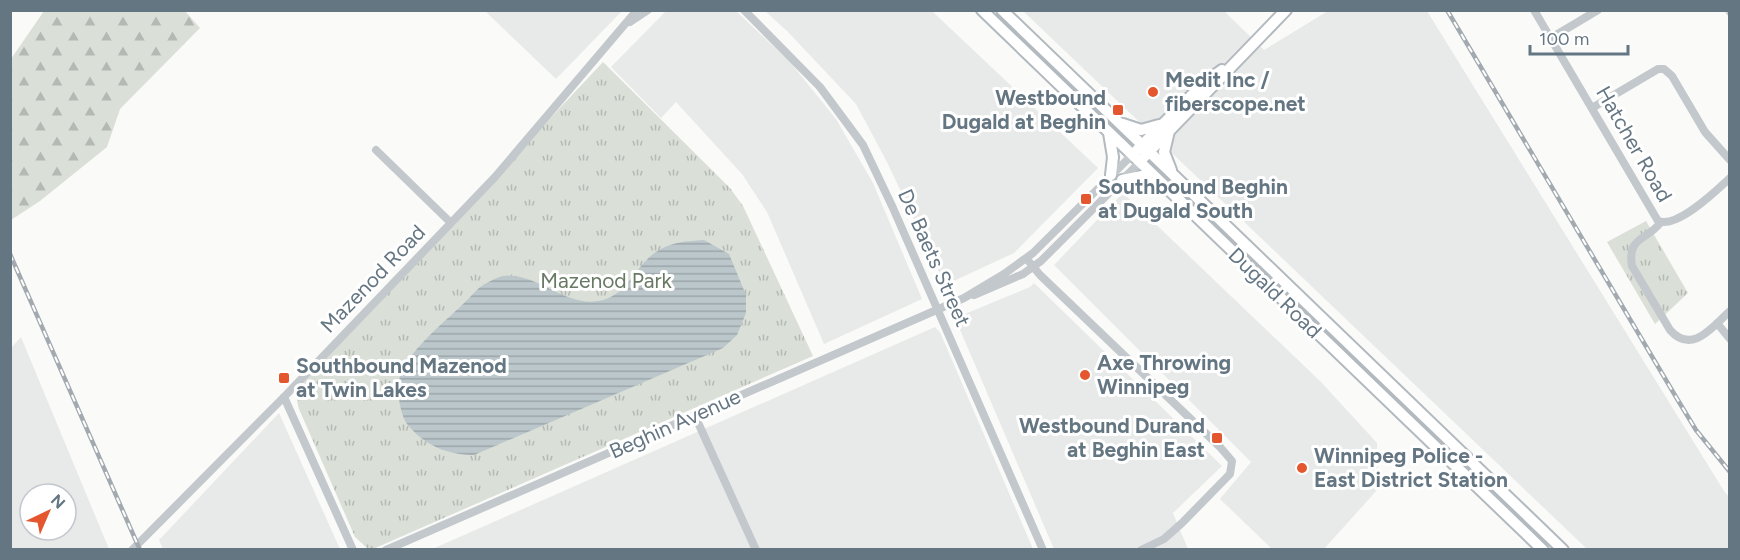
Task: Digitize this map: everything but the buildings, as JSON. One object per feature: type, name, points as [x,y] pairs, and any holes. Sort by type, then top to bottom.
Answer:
[{"type":"main road","name":"Dugald Road","points":[[982,10],[1543,549]]},
{"type":"main road","name":"Dugald Road","points":[[1002,10],[1563,549]]},
{"type":"main road","name":"Beghin Avenue","points":[[1136,158],[1168,125],[1211,89],[1286,10]]},
{"type":"main road","points":[[1117,120],[1131,128],[1141,130],[1168,125],[1164,152],[1176,178]]},
{"type":"main road","points":[[1109,133],[1113,157],[1111,176]]},
{"type":"main road","points":[[1122,180],[1142,176],[1161,183]]},
{"type":"street","name":"Mazenod Road","points":[[132,549],[284,397],[495,177],[637,10]]},
{"type":"street","name":"Mazenod Road","points":[[628,23],[648,10]]},
{"type":"street","name":"De Baets Street","points":[[744,10],[820,87],[863,145],[1043,549]]},
{"type":"street","name":"Hatcher Road","points":[[1534,10],[1655,217],[1661,222],[1670,222],[1688,212],[1730,178]]},
{"type":"street","points":[[1551,38],[1598,10]]},
{"type":"street","points":[[1592,108],[1658,69],[1664,69],[1672,76],[1705,132],[1730,160]]},
{"type":"street","points":[[376,150],[451,223]]},
{"type":"street","name":"Beghin Avenue","points":[[964,298],[1026,258],[1111,176],[1136,158]]},
{"type":"street","name":"Beghin Avenue","points":[[386,549],[1023,274],[1049,254],[1122,180],[1136,158]]},
{"type":"street","points":[[1661,222],[1656,229],[1636,242],[1630,254],[1632,266],[1670,330],[1677,339],[1689,341],[1696,339],[1728,314]]},
{"type":"street","points":[[1026,258],[1232,461],[1230,474],[1189,515],[1164,539],[1141,549]]},
{"type":"street","points":[[1717,323],[1730,339]]},
{"type":"street","points":[[284,397],[353,549]]},
{"type":"street","points":[[695,416],[756,549]]},
{"type":"shaded area","points":[[485,11],[622,11],[556,79]]},
{"type":"shaded area","points":[[666,11],[736,11],[790,62],[836,119],[873,183],[922,299],[824,344],[767,212],[742,174],[676,102],[661,118],[611,67]]},
{"type":"shaded area","points":[[765,11],[932,11],[1098,168],[1014,253],[945,285],[887,162],[856,104]]},
{"type":"shaded area","points":[[1023,11],[1224,11],[1264,50],[1328,11],[1427,11],[1729,497],[1729,549],[1587,549]]},
{"type":"shaded area","points":[[1123,193],[1321,382],[1377,443],[1378,489],[1324,549],[1272,549],[1220,499],[1251,462],[1054,265]]},
{"type":"shaded area","points":[[704,240],[729,254],[746,295],[746,313],[737,335],[723,348],[474,455],[445,451],[421,438],[407,424],[401,409],[398,385],[409,359],[426,339],[484,285],[503,276],[516,276],[529,279],[577,300],[590,302],[603,300],[619,291],[656,252],[679,243]]},
{"type":"shaded area","points":[[1034,283],[1222,466],[1173,513],[1188,549],[1054,549],[955,318],[1030,287]]},
{"type":"shaded area","points":[[935,327],[940,332],[1033,549],[430,550]]},
{"type":"shaded area","points":[[21,337],[109,549],[11,549],[11,348]]},
{"type":"shaded area","points":[[279,413],[340,549],[163,549],[159,540]]},
{"type":"green space","points":[[44,11],[185,11],[200,28],[120,109],[107,147],[40,201],[11,220],[11,59]]},
{"type":"green space","name":"Mazenod Park","points":[[603,62],[730,188],[743,206],[813,356],[373,549],[368,549],[355,537],[299,409],[297,396],[300,387]]},
{"type":"green space","points":[[1646,221],[1688,293],[1655,324],[1607,242]]},
{"type":"railway","points":[[1447,10],[1696,430],[1730,472]]},
{"type":"railway","points":[[10,254],[140,550]]},
{"type":"place","name":"Medit Inc / fiberscope.net","points":[[1153,92]]},
{"type":"place","name":"Westbound Dugald at Beghin","points":[[1118,110]]},
{"type":"place","name":"Southbound Beghin at Dugald South","points":[[1086,199]]},
{"type":"place","name":"Axe Throwing Winnipeg","points":[[1085,375]]},
{"type":"place","name":"Southbound Mazenod at Twin Lakes","points":[[284,378]]},
{"type":"place","name":"Westbound Durand at Beghin East","points":[[1217,438]]},
{"type":"place","name":"Winnipeg Police - East District Station","points":[[1302,468]]}]
